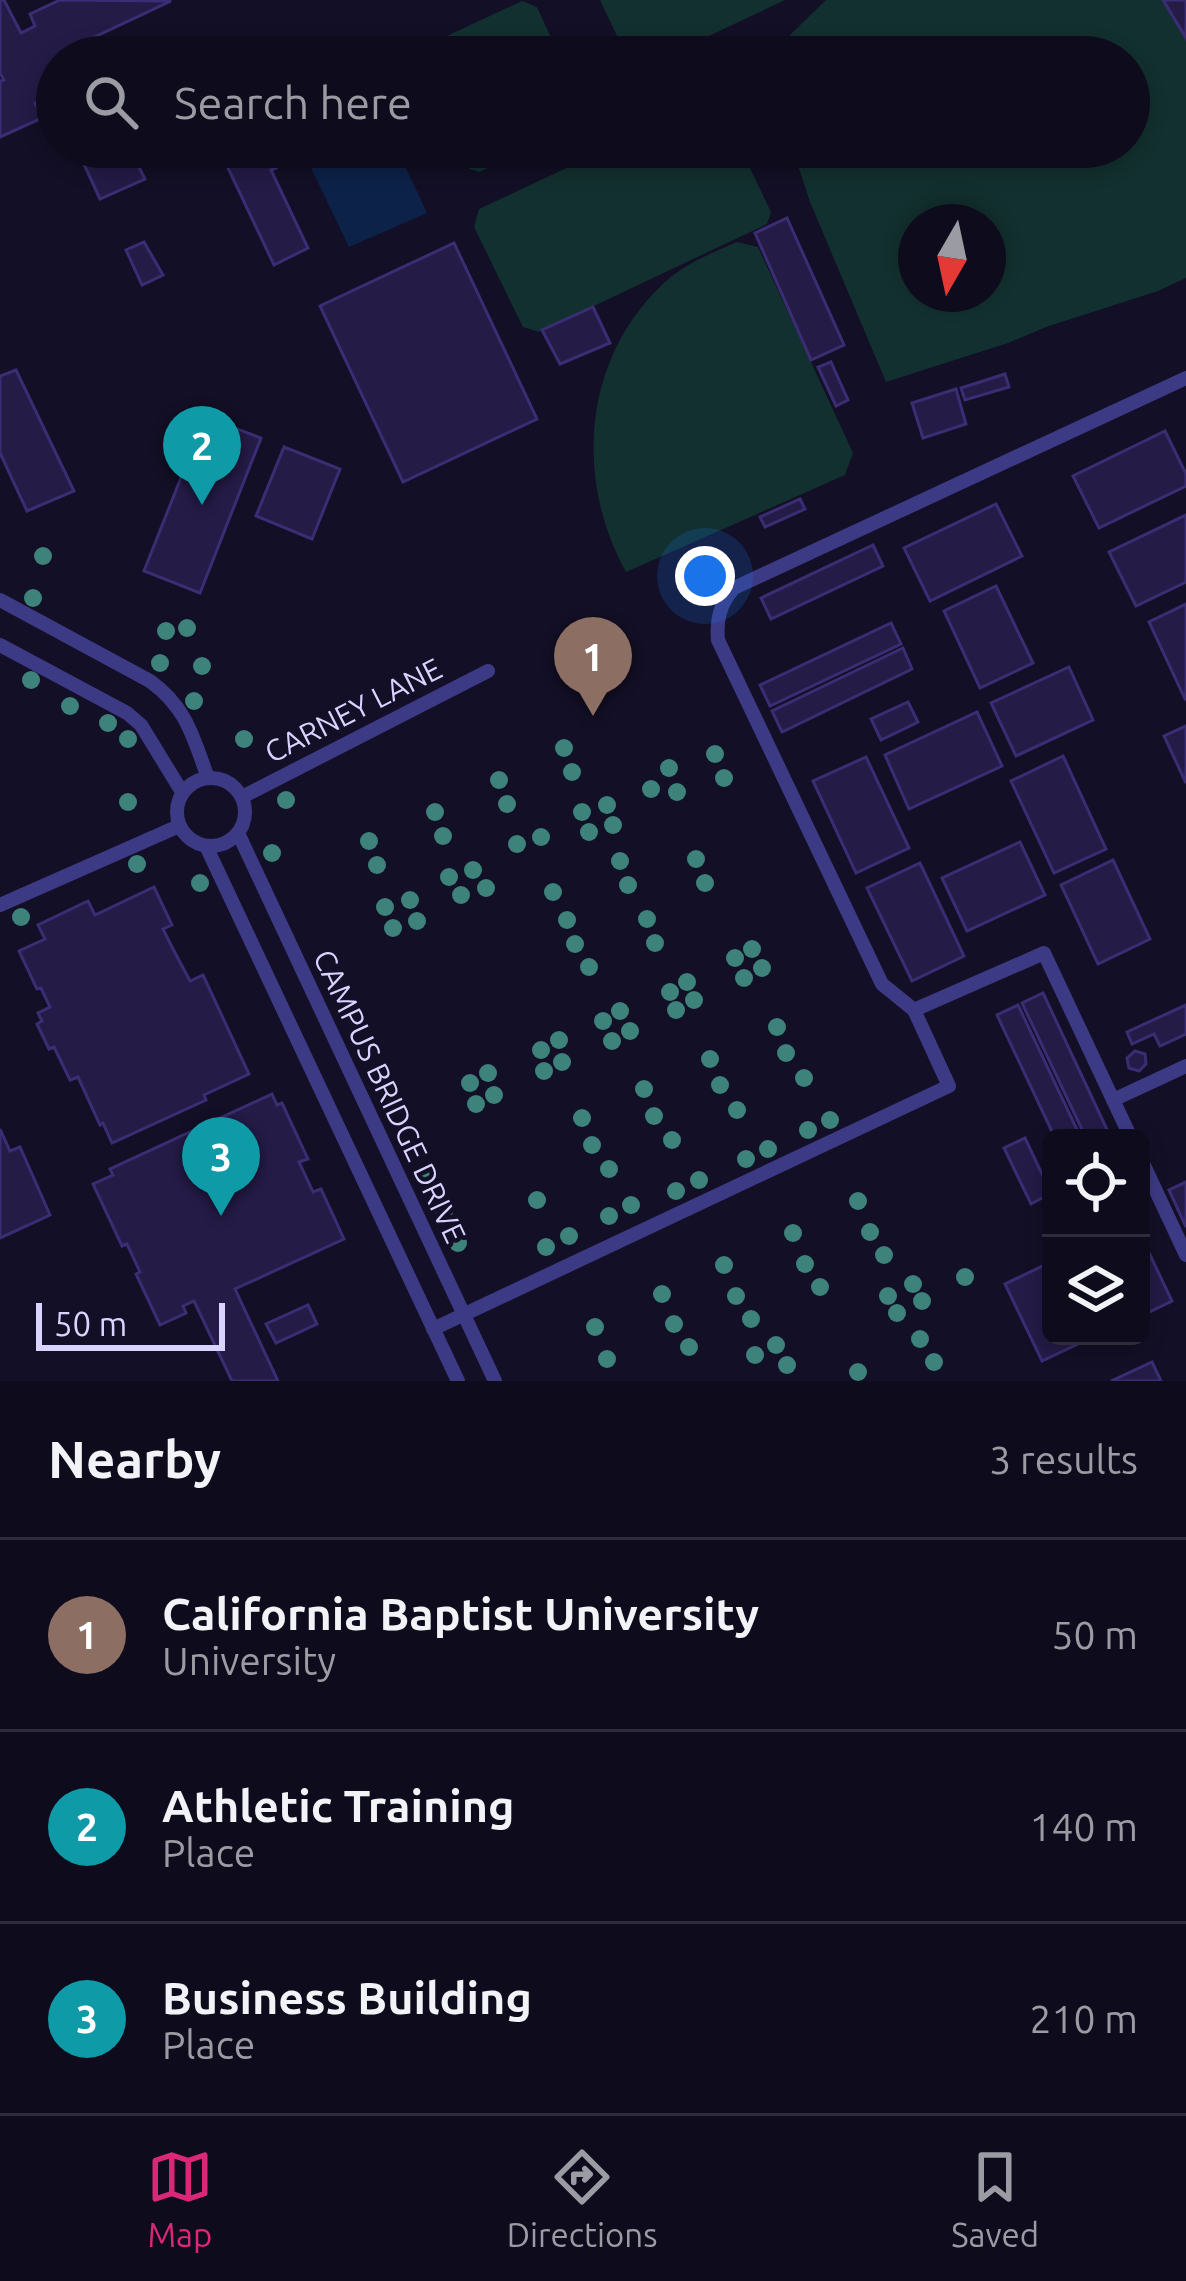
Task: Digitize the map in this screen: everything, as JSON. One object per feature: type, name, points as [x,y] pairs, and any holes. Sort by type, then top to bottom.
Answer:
[{"type":"lane","points":[[434,1328],[949,1086],[914,1010],[882,984],[718,640],[725,598],[734,588],[1186,378]]},
{"type":"lane","points":[[0,601],[169,695],[192,732],[208,778]]},
{"type":"lane","points":[[0,645],[127,713],[141,725],[182,792]]},
{"type":"lane","name":"CARNEY LANE","points":[[242,797],[488,671]]},
{"type":"lane","points":[[208,778],[228,782],[242,797],[245,816],[238,833],[227,843],[206,846],[190,840],[179,826],[176,808],[182,792],[208,778]]},
{"type":"lane","points":[[0,905],[179,826]]},
{"type":"lane","name":"CAMPUS BRIDGE DRIVE","points":[[238,833],[495,1381]]},
{"type":"lane","name":"CAMPUS BRIDGE DRIVE","points":[[206,846],[458,1381]]},
{"type":"lane","points":[[914,1010],[1043,953],[1127,1129]]},
{"type":"lane","points":[[1113,1100],[1186,1066]]},
{"type":"lane","points":[[1150,1178],[1186,1255]]},
{"type":"green space","points":[[600,0],[785,0],[709,36],[617,36]]},
{"type":"green space","points":[[826,0],[1163,0],[1186,38],[1186,278],[886,382],[799,168],[1150,168],[1150,36],[789,36]]},
{"type":"green space","points":[[522,1],[537,7],[550,36],[447,36]]},
{"type":"green space","points":[[566,168],[750,168],[771,212],[767,224],[539,332],[523,327],[474,227],[479,209]]},
{"type":"green space","points":[[737,242],[758,247],[853,453],[845,475],[626,572],[609,536],[594,459],[603,383],[637,313],[664,283]]},
{"type":"water","points":[[311,168],[406,168],[427,213],[349,247]]},
{"type":"building","points":[[0,0],[21,33],[35,26],[30,14],[60,0],[171,1],[97,36],[36,36],[36,121],[0,137],[0,81],[4,80],[0,73]]},
{"type":"building","points":[[1163,0],[1186,0],[1186,38]]},
{"type":"building","points":[[86,168],[140,168],[145,179],[100,199]]},
{"type":"building","points":[[228,168],[276,168],[271,170],[308,248],[274,265]]},
{"type":"building","points":[[787,218],[844,345],[811,360],[755,233]]},
{"type":"building","points":[[144,242],[163,275],[142,285],[126,250]]},
{"type":"building","points":[[454,243],[537,419],[403,482],[320,306]]},
{"type":"building","points":[[593,307],[610,343],[560,364],[542,330]]},
{"type":"building","points":[[831,362],[848,400],[836,406],[818,367]]},
{"type":"building","points":[[16,370],[74,491],[27,511],[0,453],[0,376]]},
{"type":"building","points":[[1005,374],[1009,387],[965,400],[961,388]]},
{"type":"building","points":[[956,389],[966,424],[923,438],[912,403]]},
{"type":"building","points":[[205,417],[261,438],[200,593],[144,571]]},
{"type":"building","points":[[1165,431],[1186,474],[1186,486],[1099,528],[1073,476]]},
{"type":"building","points":[[284,447],[340,469],[312,539],[256,516]]},
{"type":"building","points":[[800,499],[805,509],[765,527],[760,517]]},
{"type":"building","points":[[996,504],[1022,556],[930,601],[904,548]]},
{"type":"building","points":[[1186,515],[1186,582],[1136,606],[1109,552]]},
{"type":"building","points":[[873,545],[883,566],[771,619],[761,598]]},
{"type":"building","points":[[996,586],[1033,663],[980,688],[944,611]]},
{"type":"building","points":[[1186,604],[1186,698],[1185,699],[1149,622]]},
{"type":"building","points":[[891,623],[901,644],[770,706],[760,685]]},
{"type":"building","points":[[903,648],[912,669],[782,732],[772,711]]},
{"type":"building","points":[[1069,667],[1093,720],[1016,756],[991,703]]},
{"type":"building","points":[[908,702],[918,722],[881,740],[871,719]]},
{"type":"building","points":[[977,712],[1002,766],[909,809],[885,755]]},
{"type":"building","points":[[1186,726],[1186,783],[1164,736]]},
{"type":"building","points":[[1063,756],[1106,849],[1054,873],[1011,781]]},
{"type":"building","points":[[866,757],[909,848],[856,873],[813,781]]},
{"type":"building","points":[[1020,842],[1045,895],[967,931],[942,878]]},
{"type":"building","points":[[1113,860],[1150,939],[1098,964],[1061,885]]},
{"type":"building","points":[[920,863],[964,956],[912,981],[867,888]]},
{"type":"building","points":[[154,887],[172,925],[163,929],[173,949],[190,981],[203,975],[249,1074],[204,1095],[206,1100],[112,1143],[78,1077],[70,1080],[54,1047],[49,1049],[37,1024],[42,1021],[38,1013],[50,1007],[19,951],[45,939],[38,925],[88,901],[95,915]]},
{"type":"building","points":[[1043,993],[1107,1129],[1082,1129],[1022,1003]]},
{"type":"building","points":[[1018,1005],[1077,1129],[1051,1129],[997,1015]]},
{"type":"building","points":[[1186,1005],[1186,1034],[1160,1046],[1154,1034],[1132,1044],[1127,1032]]},
{"type":"building","points":[[1135,1051],[1145,1054],[1146,1064],[1139,1071],[1129,1068],[1127,1058]]},
{"type":"building","points":[[272,1094],[277,1105],[282,1103],[308,1159],[299,1162],[313,1192],[321,1189],[344,1239],[235,1289],[278,1381],[232,1381],[194,1301],[183,1306],[186,1313],[160,1325],[127,1244],[122,1246],[93,1184],[113,1175],[110,1169]]},
{"type":"building","points":[[0,1129],[10,1151],[20,1147],[50,1215],[0,1238]]},
{"type":"building","points":[[1025,1138],[1042,1174],[1042,1198],[1031,1204],[1004,1148]]},
{"type":"building","points":[[1186,1182],[1186,1227],[1169,1190]]},
{"type":"building","points":[[1150,1255],[1172,1301],[1150,1312]]},
{"type":"building","points":[[1042,1266],[1042,1345],[1076,1345],[1042,1361],[1005,1284]]},
{"type":"building","points":[[308,1305],[317,1324],[276,1343],[266,1324]]},
{"type":"building","points":[[1152,1362],[1161,1381],[1111,1381]]},
{"type":"place","name":"Athletic Training","points":[[202,505]]},
{"type":"place","name":"California Baptist University","points":[[593,716]]},
{"type":"place","name":"Business Building","points":[[221,1216]]}]
